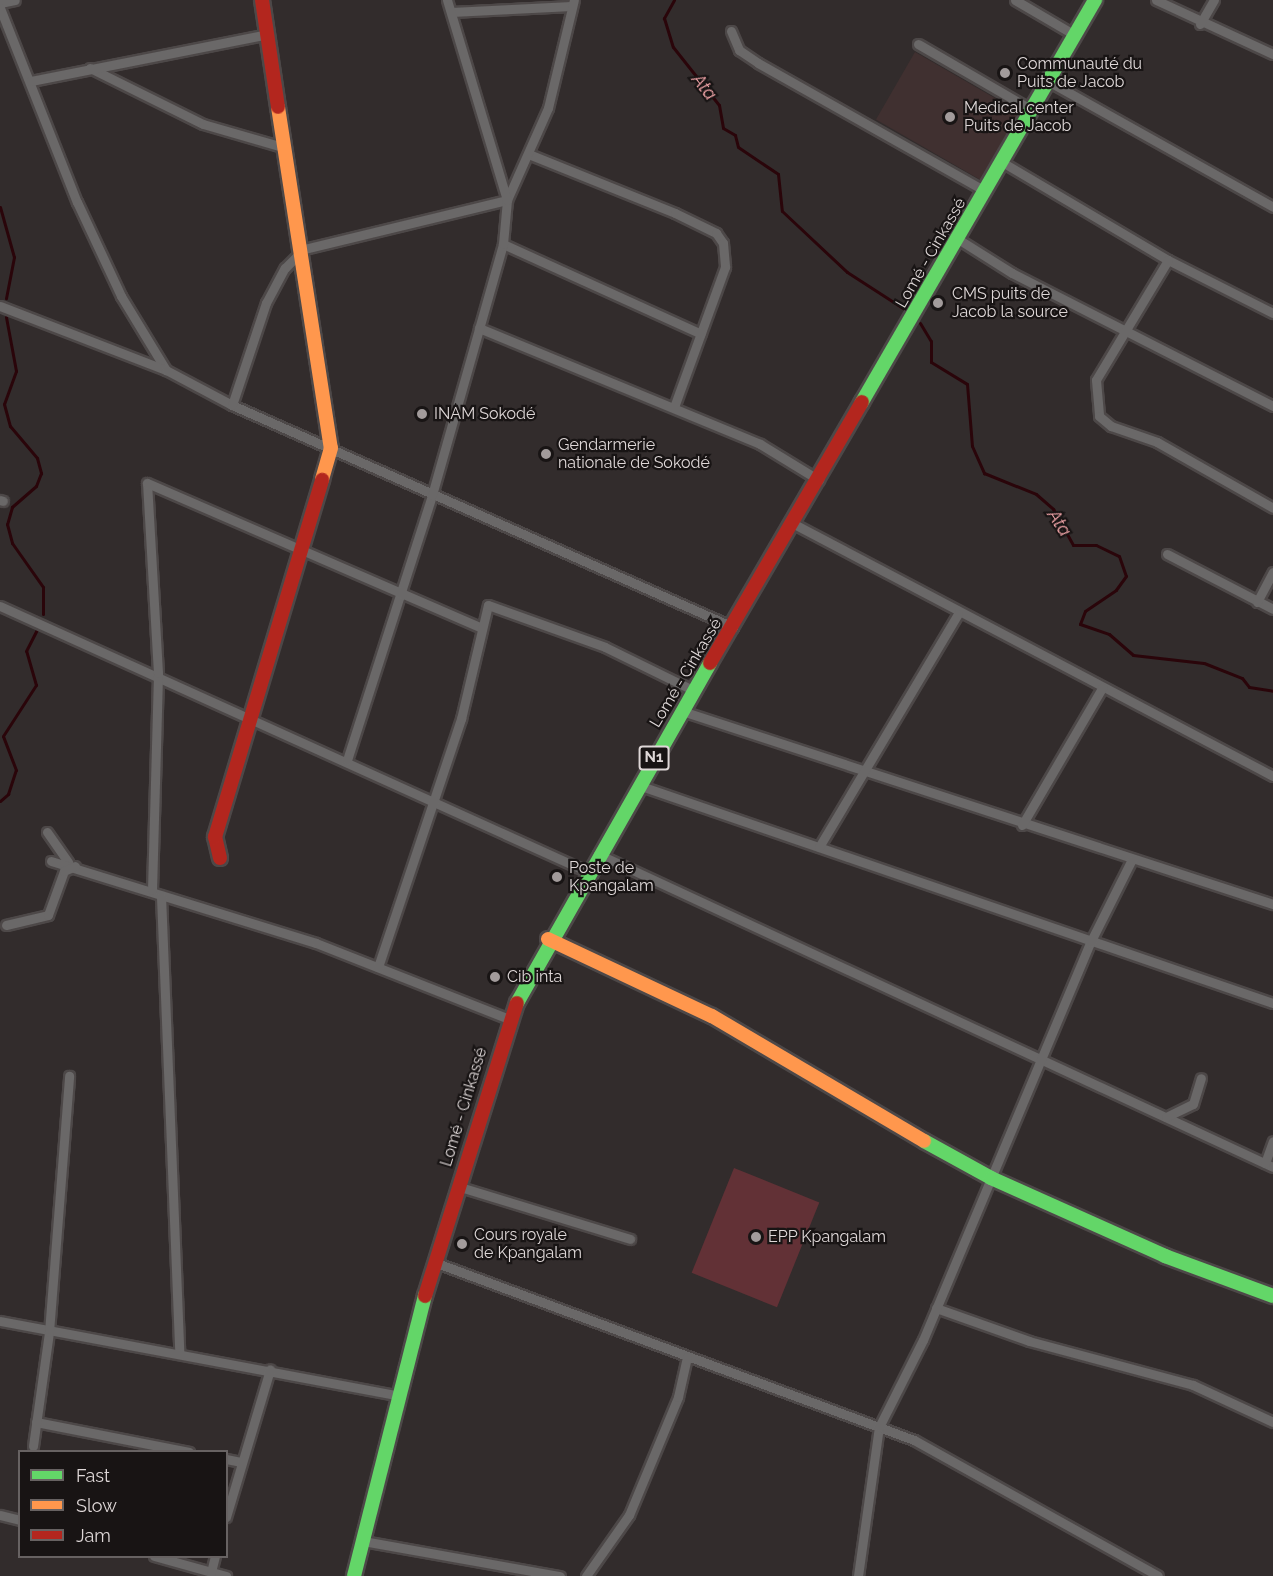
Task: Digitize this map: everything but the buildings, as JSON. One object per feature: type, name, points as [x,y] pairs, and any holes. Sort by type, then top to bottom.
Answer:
[{"type":"main road","points":[[220,858],[215,837],[254,717],[331,448],[304,249],[262,0]]},
{"type":"main road","name":"Lomé - Cinkassé","points":[[354,1576],[402,1396],[434,1262],[509,1019],[548,939],[586,871],[794,524],[1095,0]]},
{"type":"main road","points":[[548,939],[712,1016],[845,1098],[991,1178],[1165,1256],[1273,1296]]},
{"type":"street","points":[[0,3],[15,0]]},
{"type":"street","points":[[347,760],[383,633],[402,592],[432,495],[503,244],[507,200],[447,0]]},
{"type":"street","points":[[1015,0],[1075,35]]},
{"type":"street","points":[[1155,0],[1200,24],[1273,54]]},
{"type":"street","points":[[1200,24],[1214,0]]},
{"type":"street","points":[[232,405],[266,303],[285,268],[304,249],[507,200],[531,155],[573,3],[451,12]]},
{"type":"street","points":[[0,9],[31,81],[82,213],[121,296],[166,370]]},
{"type":"street","points":[[731,31],[739,50],[758,63],[985,191]]},
{"type":"street","points":[[31,81],[268,34]]},
{"type":"street","points":[[918,44],[1032,110]]},
{"type":"street","points":[[89,68],[203,124],[286,148]]},
{"type":"street","points":[[1048,81],[1273,207]]},
{"type":"street","points":[[531,155],[716,233],[726,254],[725,267],[674,407]]},
{"type":"street","points":[[1002,162],[1168,260],[1273,313]]},
{"type":"street","points":[[958,239],[1273,406]]},
{"type":"street","points":[[503,244],[701,334]]},
{"type":"street","points":[[1168,260],[1124,328],[1096,380],[1099,416],[1111,426],[1157,442],[1273,508]]},
{"type":"street","points":[[0,306],[166,370],[232,405],[733,627]]},
{"type":"street","points":[[479,328],[760,444],[819,480]]},
{"type":"street","points":[[179,1353],[157,893],[158,673],[147,483],[303,546],[479,627]]},
{"type":"street","points":[[794,524],[958,615],[1273,776]]},
{"type":"street","points":[[1167,554],[1273,609]]},
{"type":"street","points":[[1257,602],[1273,572]]},
{"type":"street","points":[[378,968],[461,719],[479,627],[488,605],[605,647],[694,691]]},
{"type":"street","points":[[0,606],[158,673],[433,798],[586,871]]},
{"type":"street","points":[[819,847],[958,615]]},
{"type":"street","points":[[1022,825],[1102,688]]},
{"type":"street","points":[[682,711],[863,774],[1131,861],[1273,904]]},
{"type":"street","points":[[638,785],[1090,943],[1273,1003]]},
{"type":"street","points":[[46,832],[55,840],[57,853],[75,866]]},
{"type":"street","points":[[597,854],[1044,1063],[1269,1165],[1273,1141]]},
{"type":"street","points":[[51,861],[75,866],[378,968],[509,1019]]},
{"type":"street","points":[[858,1576],[879,1427],[936,1308],[991,1178],[1044,1063],[1090,943],[1131,861]]},
{"type":"street","points":[[6,925],[48,915],[64,871],[75,866]]},
{"type":"street","points":[[33,1446],[49,1332],[69,1076]]},
{"type":"street","points":[[1166,1118],[1192,1104],[1201,1078]]},
{"type":"street","points":[[457,1186],[630,1239]]},
{"type":"street","points":[[434,1262],[879,1427],[1003,1485],[1047,1517],[1157,1576]]},
{"type":"street","points":[[936,1308],[1029,1341],[1193,1384],[1273,1422]]},
{"type":"street","points":[[0,1321],[49,1332],[270,1369],[402,1396]]},
{"type":"street","points":[[586,1576],[629,1515],[678,1397],[687,1357]]},
{"type":"street","points":[[228,1511],[270,1369]]},
{"type":"street","points":[[36,1422],[179,1450]]},
{"type":"street","points":[[228,1459],[243,1462]]},
{"type":"street","points":[[0,1515],[18,1520]]},
{"type":"street","points":[[363,1541],[560,1576]]},
{"type":"street","points":[[158,1558],[226,1576]]},
{"type":"street","points":[[211,1572],[215,1558]]},
{"type":"shaded area","name":"Medical center Puits de Jacob","points":[[915,52],[1023,114],[984,182],[876,120]]},
{"type":"shaded area","name":"EPP Kpangalam","points":[[734,1168],[819,1202],[777,1307],[692,1273]]},
{"type":"waterway","name":"Ata","points":[[674,0],[664,18],[673,47],[719,105],[723,128],[735,135],[738,147],[778,174],[782,211],[847,272],[906,310]]},
{"type":"waterway","points":[[0,207],[14,257],[6,298]]},
{"type":"waterway","points":[[6,317],[16,371],[4,404],[10,426],[37,458],[41,473],[36,486],[12,507],[7,524],[12,543],[43,587],[43,614]]},
{"type":"waterway","name":"Ata","points":[[920,323],[931,341],[931,362],[967,384],[972,446],[984,473],[1036,494],[1053,509],[1073,545],[1096,545],[1119,556],[1126,576],[1116,590],[1085,611],[1080,624],[1109,634],[1133,655],[1204,663],[1242,678],[1249,687],[1273,691]]},
{"type":"waterway","points":[[0,801],[8,794],[16,770],[3,736],[36,685],[26,651],[37,629]]},
{"type":"traffic: fast","points":[[862,402],[1095,0]]},
{"type":"traffic: fast","points":[[517,1003],[710,663]]},
{"type":"traffic: fast","points":[[924,1141],[991,1178],[1165,1256],[1273,1296]]},
{"type":"traffic: fast","points":[[354,1576],[425,1296]]},
{"type":"traffic: slow","points":[[278,107],[331,448],[322,480]]},
{"type":"traffic: slow","points":[[548,939],[712,1016],[924,1141]]},
{"type":"traffic: jam","points":[[262,0],[278,107]]},
{"type":"traffic: jam","points":[[710,663],[862,402]]},
{"type":"traffic: jam","points":[[220,858],[215,837],[322,480]]},
{"type":"traffic: jam","points":[[425,1296],[517,1003]]},
{"type":"place","name":"Communauté du Puits de Jacob","points":[[1005,73]]},
{"type":"place","name":"Medical center Puits de Jacob","points":[[950,117]]},
{"type":"place","name":"CMS puits de Jacob la source","points":[[938,303]]},
{"type":"place","name":"INAM Sokodé","points":[[422,414]]},
{"type":"place","name":"Gendarmerie nationale de Sokodé","points":[[546,454]]},
{"type":"place","name":"Poste de Kpangalam","points":[[557,877]]},
{"type":"place","name":"Cib inta","points":[[495,977]]},
{"type":"place","name":"EPP Kpangalam","points":[[756,1237]]},
{"type":"place","name":"Cours royale de Kpangalam","points":[[462,1244]]}]
